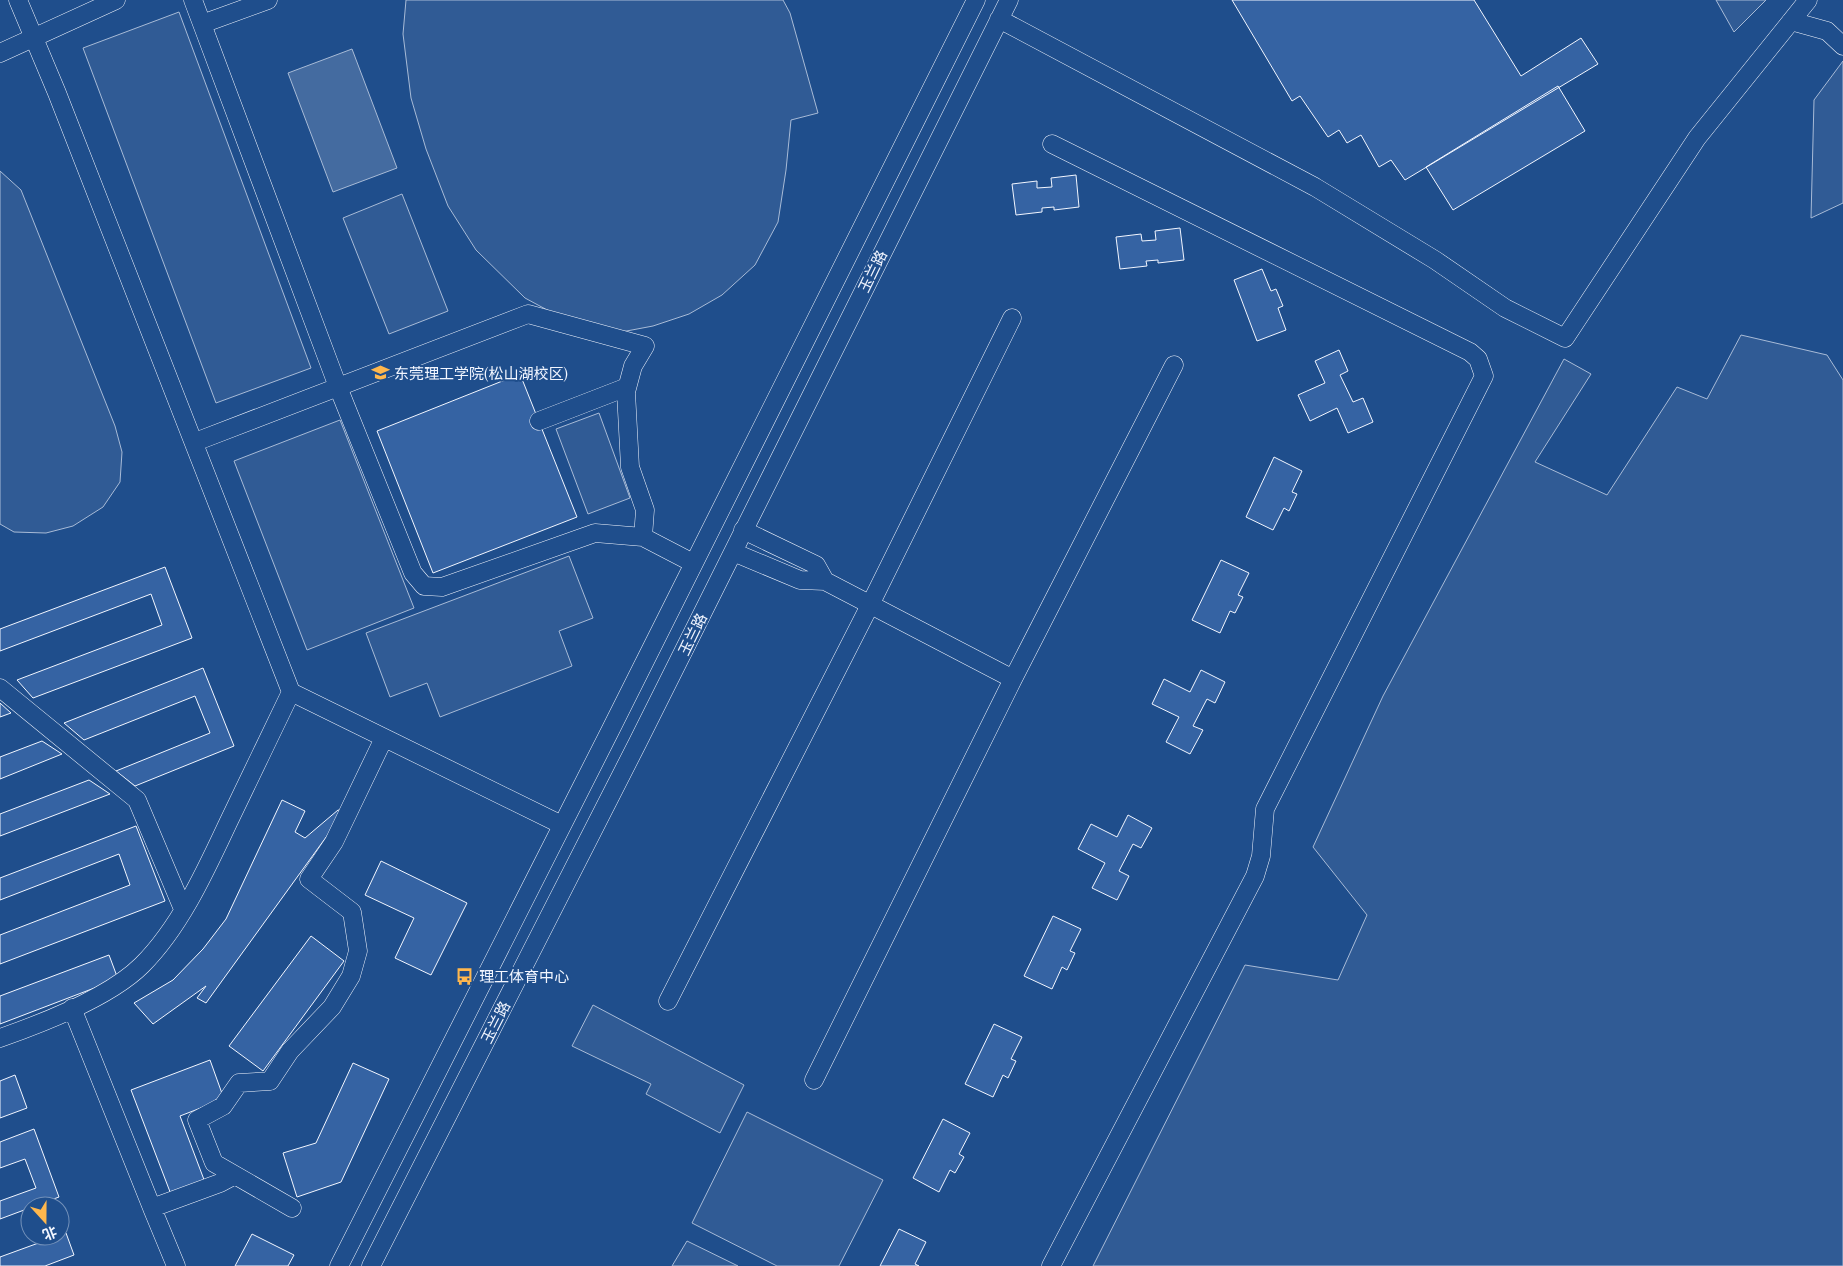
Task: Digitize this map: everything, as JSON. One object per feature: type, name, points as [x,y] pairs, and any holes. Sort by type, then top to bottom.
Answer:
[{"type":"street","points":[[18,0],[195,442],[291,692],[562,825]]},
{"type":"street","points":[[0,53],[35,39],[116,0]]},
{"type":"street","points":[[193,0],[338,387],[413,573],[424,586],[442,587],[595,534],[642,537],[693,563]]},
{"type":"street","points":[[202,24],[268,0]]},
{"type":"street","name":"玉兰路","points":[[339,1266],[976,0]]},
{"type":"street","name":"玉兰路","points":[[374,1265],[1009,0]]},
{"type":"street","points":[[999,19],[1315,188],[1435,260],[1505,308],[1565,338],[1697,138],[1808,0]]},
{"type":"street","points":[[1791,21],[1827,31],[1843,46]]},
{"type":"street","points":[[1051,1266],[1252,883],[1261,856],[1265,809],[1484,376],[1478,359],[1470,352],[1052,144]]},
{"type":"street","points":[[195,442],[528,314],[645,346],[633,366],[628,387],[630,467],[645,510],[642,537]]},
{"type":"street","points":[[668,1001],[870,605],[1012,318]]},
{"type":"street","points":[[814,1080],[1013,679],[1174,366]]},
{"type":"street","points":[[539,420],[628,387]]},
{"type":"street","points":[[743,530],[816,565],[824,581]]},
{"type":"street","points":[[732,552],[800,580],[824,581],[1013,679]]},
{"type":"street","points":[[0,688],[137,800],[183,909]]},
{"type":"street","points":[[0,1038],[72,1008],[110,989],[141,966],[170,930],[205,871],[291,692]]},
{"type":"street","points":[[292,1208],[214,1163],[197,1120],[223,1106],[239,1083],[270,1081],[290,1051],[332,1008],[351,976],[358,951],[352,912],[309,878],[334,842],[384,738]]},
{"type":"street","points":[[72,1008],[176,1266]]},
{"type":"street","points":[[152,1208],[220,1183],[235,1175]]},
{"type":"shaded area","points":[[406,0],[783,0],[790,13],[818,113],[791,120],[778,222],[755,265],[722,295],[689,314],[653,326],[616,333],[575,325],[525,298],[476,250],[448,206],[426,149],[411,98],[403,34]]},
{"type":"shaded area","points":[[1716,0],[1766,0],[1734,32]]},
{"type":"shaded area","points":[[179,12],[311,368],[216,403],[83,48]]},
{"type":"shaded area","points":[[352,49],[397,168],[333,192],[288,73]]},
{"type":"shaded area","points":[[1843,61],[1843,203],[1811,218],[1814,100]]},
{"type":"shaded area","points":[[0,171],[21,190],[115,426],[122,452],[120,482],[103,507],[73,526],[46,533],[14,532],[0,524]]},
{"type":"shaded area","points":[[402,194],[448,311],[389,334],[343,218]]},
{"type":"shaded area","points":[[1741,335],[1827,355],[1843,380],[1843,1266],[1093,1266],[1245,965],[1338,980],[1367,915],[1313,847],[1383,696],[1564,359],[1591,374],[1535,462],[1607,495],[1677,387],[1707,399]]},
{"type":"shaded area","points":[[599,413],[630,498],[588,514],[556,429]]},
{"type":"shaded area","points":[[340,420],[414,608],[307,650],[234,461]]},
{"type":"shaded area","points":[[569,556],[593,618],[559,631],[572,666],[440,717],[427,683],[390,697],[366,633]]},
{"type":"shaded area","points":[[593,1005],[744,1085],[720,1133],[646,1094],[651,1084],[572,1046]]},
{"type":"shaded area","points":[[747,1112],[883,1180],[839,1266],[777,1266],[692,1223]]},
{"type":"shaded area","points":[[687,1241],[738,1266],[672,1266]]},
{"type":"building","points":[[1232,0],[1474,0],[1521,76],[1581,38],[1598,64],[1405,180],[1391,160],[1379,167],[1361,135],[1347,143],[1339,130],[1328,137],[1300,96],[1292,101]]},
{"type":"building","points":[[1558,86],[1585,131],[1453,210],[1426,167]]},
{"type":"building","points":[[1076,175],[1079,207],[1054,210],[1054,207],[1042,208],[1042,212],[1016,215],[1012,184],[1037,181],[1037,188],[1052,187],[1051,178]]},
{"type":"building","points":[[1180,228],[1184,260],[1158,263],[1158,260],[1146,261],[1147,266],[1120,269],[1116,237],[1141,234],[1142,241],[1156,240],[1155,231]]},
{"type":"building","points":[[1262,269],[1271,291],[1276,289],[1283,306],[1278,308],[1286,330],[1257,341],[1234,280]]},
{"type":"building","points":[[1339,350],[1348,371],[1340,375],[1353,402],[1363,398],[1373,422],[1348,433],[1337,408],[1310,421],[1298,395],[1325,383],[1315,361]]},
{"type":"building","points":[[520,374],[577,517],[433,573],[377,431]]},
{"type":"building","points":[[1274,457],[1302,471],[1292,492],[1297,494],[1289,511],[1284,508],[1273,530],[1246,517]]},
{"type":"building","points":[[1221,560],[1249,573],[1238,595],[1243,597],[1235,613],[1230,611],[1220,633],[1192,620]]},
{"type":"building","points":[[165,567],[192,638],[33,698],[17,680],[162,625],[151,594],[0,651],[0,629]]},
{"type":"building","points":[[203,668],[234,746],[135,786],[116,771],[210,733],[195,696],[84,740],[64,723]]},
{"type":"building","points":[[1201,670],[1225,682],[1215,703],[1207,699],[1193,726],[1203,730],[1190,754],[1166,742],[1179,717],[1152,704],[1164,679],[1190,692]]},
{"type":"building","points":[[0,703],[11,713],[0,717]]},
{"type":"building","points":[[42,741],[62,754],[0,779],[0,757]]},
{"type":"building","points":[[89,780],[110,794],[0,836],[0,814]]},
{"type":"building","points":[[282,800],[305,811],[295,832],[305,838],[338,810],[345,811],[206,1003],[197,998],[206,986],[153,1024],[134,1003],[173,980],[203,949],[226,919]]},
{"type":"building","points":[[1128,815],[1152,828],[1141,848],[1133,844],[1119,871],[1129,876],[1117,900],[1092,888],[1105,863],[1078,849],[1091,824],[1117,837]]},
{"type":"building","points":[[136,826],[165,901],[0,964],[0,935],[130,885],[119,854],[0,900],[0,878]]},
{"type":"building","points":[[381,861],[467,903],[431,975],[395,958],[414,918],[365,895]]},
{"type":"building","points":[[1053,916],[1081,929],[1070,951],[1075,953],[1067,970],[1062,967],[1052,989],[1024,976]]},
{"type":"building","points":[[311,936],[344,961],[263,1071],[229,1046]]},
{"type":"building","points":[[109,955],[118,979],[0,1024],[0,996]]},
{"type":"building","points":[[994,1024],[1022,1037],[1011,1059],[1016,1061],[1008,1078],[1003,1075],[993,1097],[965,1084]]},
{"type":"building","points":[[210,1060],[224,1099],[180,1116],[206,1185],[172,1197],[131,1090]]},
{"type":"building","points":[[353,1063],[389,1079],[341,1182],[297,1197],[283,1153],[316,1143]]},
{"type":"building","points":[[15,1075],[27,1108],[0,1118],[0,1081]]},
{"type":"building","points":[[943,1119],[970,1133],[959,1154],[964,1157],[955,1173],[950,1170],[939,1192],[913,1178]]},
{"type":"building","points":[[34,1129],[59,1196],[20,1196],[20,1212],[0,1219],[0,1201],[36,1188],[25,1159],[0,1168],[0,1142]]},
{"type":"building","points":[[899,1229],[926,1242],[915,1264],[919,1266],[880,1266]]},
{"type":"building","points":[[252,1234],[294,1255],[288,1266],[235,1266]]},
{"type":"building","points":[[70,1244],[74,1255],[45,1266],[0,1266],[0,1257],[30,1246],[70,1246]]},
{"type":"place","name":"东莞理工学院(松山湖校区)","points":[[380,373]]},
{"type":"place","name":"理工体育中心","points":[[465,976]]}]
